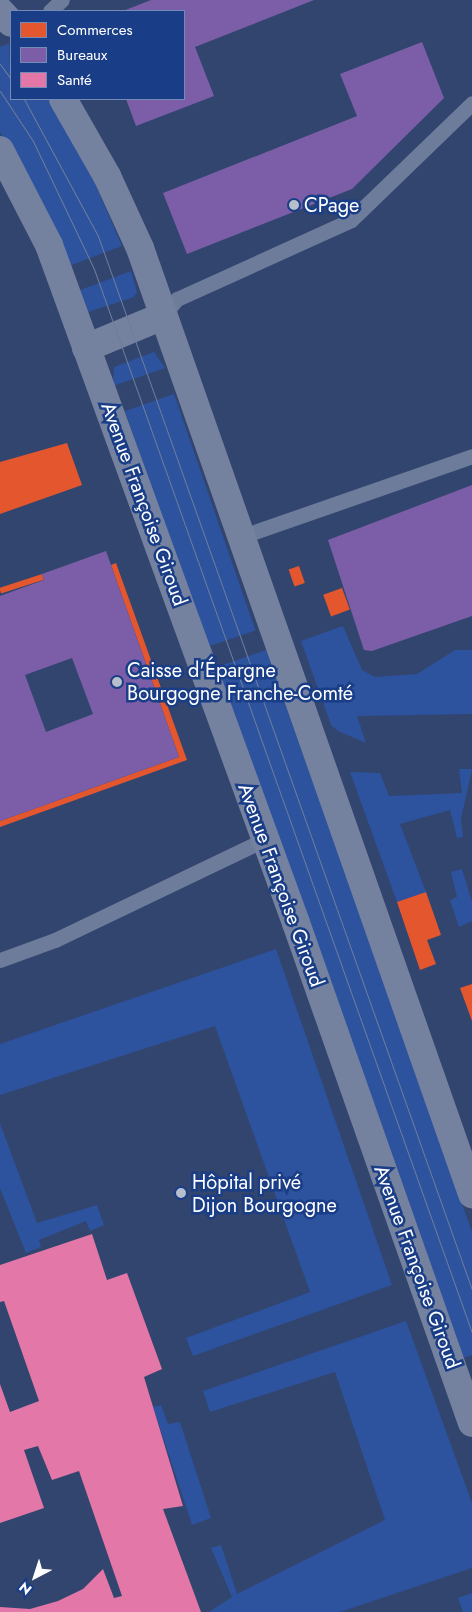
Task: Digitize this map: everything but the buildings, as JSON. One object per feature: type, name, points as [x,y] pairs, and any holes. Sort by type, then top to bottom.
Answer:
[{"type":"street","points":[[0,11],[10,22]]},
{"type":"street","points":[[65,100],[107,176],[164,316],[472,1194]]},
{"type":"street","name":"Avenue Françoise Giroud","points":[[0,150],[49,245],[266,839],[472,1423]]},
{"type":"street","points":[[86,348],[164,316]]},
{"type":"lane","points":[[51,10],[62,0]]},
{"type":"lane","points":[[164,316],[177,299],[351,220],[472,103]]},
{"type":"lane","points":[[240,536],[472,456]]},
{"type":"lane","points":[[0,960],[55,940],[266,839]]},
{"type":"shaded area","points":[[9,43],[10,100],[49,100],[89,170],[122,246],[69,266],[0,132],[0,47]]},
{"type":"shaded area","points":[[131,271],[137,292],[134,297],[88,312],[80,290]]},
{"type":"shaded area","points":[[154,352],[165,368],[113,386],[114,367]]},
{"type":"shaded area","points":[[174,394],[255,630],[206,647],[125,411]]},
{"type":"shaded area","points":[[343,626],[362,670],[375,677],[417,674],[455,650],[472,650],[472,714],[357,716],[366,743],[338,731],[331,725],[301,641]]},
{"type":"shaded area","points":[[266,650],[472,1232],[472,1355],[458,1360],[214,668]]},
{"type":"shaded area","points":[[459,769],[472,769],[461,819],[463,837],[457,838],[450,810],[400,824],[426,892],[397,902],[350,772],[380,773],[389,796],[462,793]]},
{"type":"shaded area","points":[[462,869],[472,902],[472,921],[459,927],[450,900],[457,897],[451,872]]},
{"type":"shaded area","points":[[276,949],[392,1285],[193,1356],[186,1338],[310,1292],[215,1026],[0,1095],[0,1044]]},
{"type":"shaded area","points":[[0,1123],[37,1223],[97,1205],[104,1225],[90,1231],[86,1221],[39,1240],[41,1247],[26,1253],[0,1188]]},
{"type":"shaded area","points":[[406,1321],[472,1503],[472,1568],[340,1612],[209,1612],[232,1597],[211,1548],[221,1545],[237,1594],[385,1520],[335,1372],[210,1412],[203,1391]]},
{"type":"shaded area","points":[[161,1405],[168,1424],[180,1422],[211,1518],[192,1525],[153,1407]]},
{"type":"shaded area","points":[[472,1593],[472,1612],[463,1612],[458,1598]]},
{"type":"tram line","points":[[0,64],[10,78]]},
{"type":"tram line","points":[[0,91],[33,141],[94,269],[472,1333]]},
{"type":"tram line","points":[[25,100],[98,236],[472,1290]]},
{"type":"place","name":"CPage","points":[[294,205]]},
{"type":"place","name":"Caisse d'Épargne Bourgogne Franche-Comté","points":[[117,682]]},
{"type":"place","name":"Hôpital privé Dijon Bourgogne","points":[[181,1193]]}]
